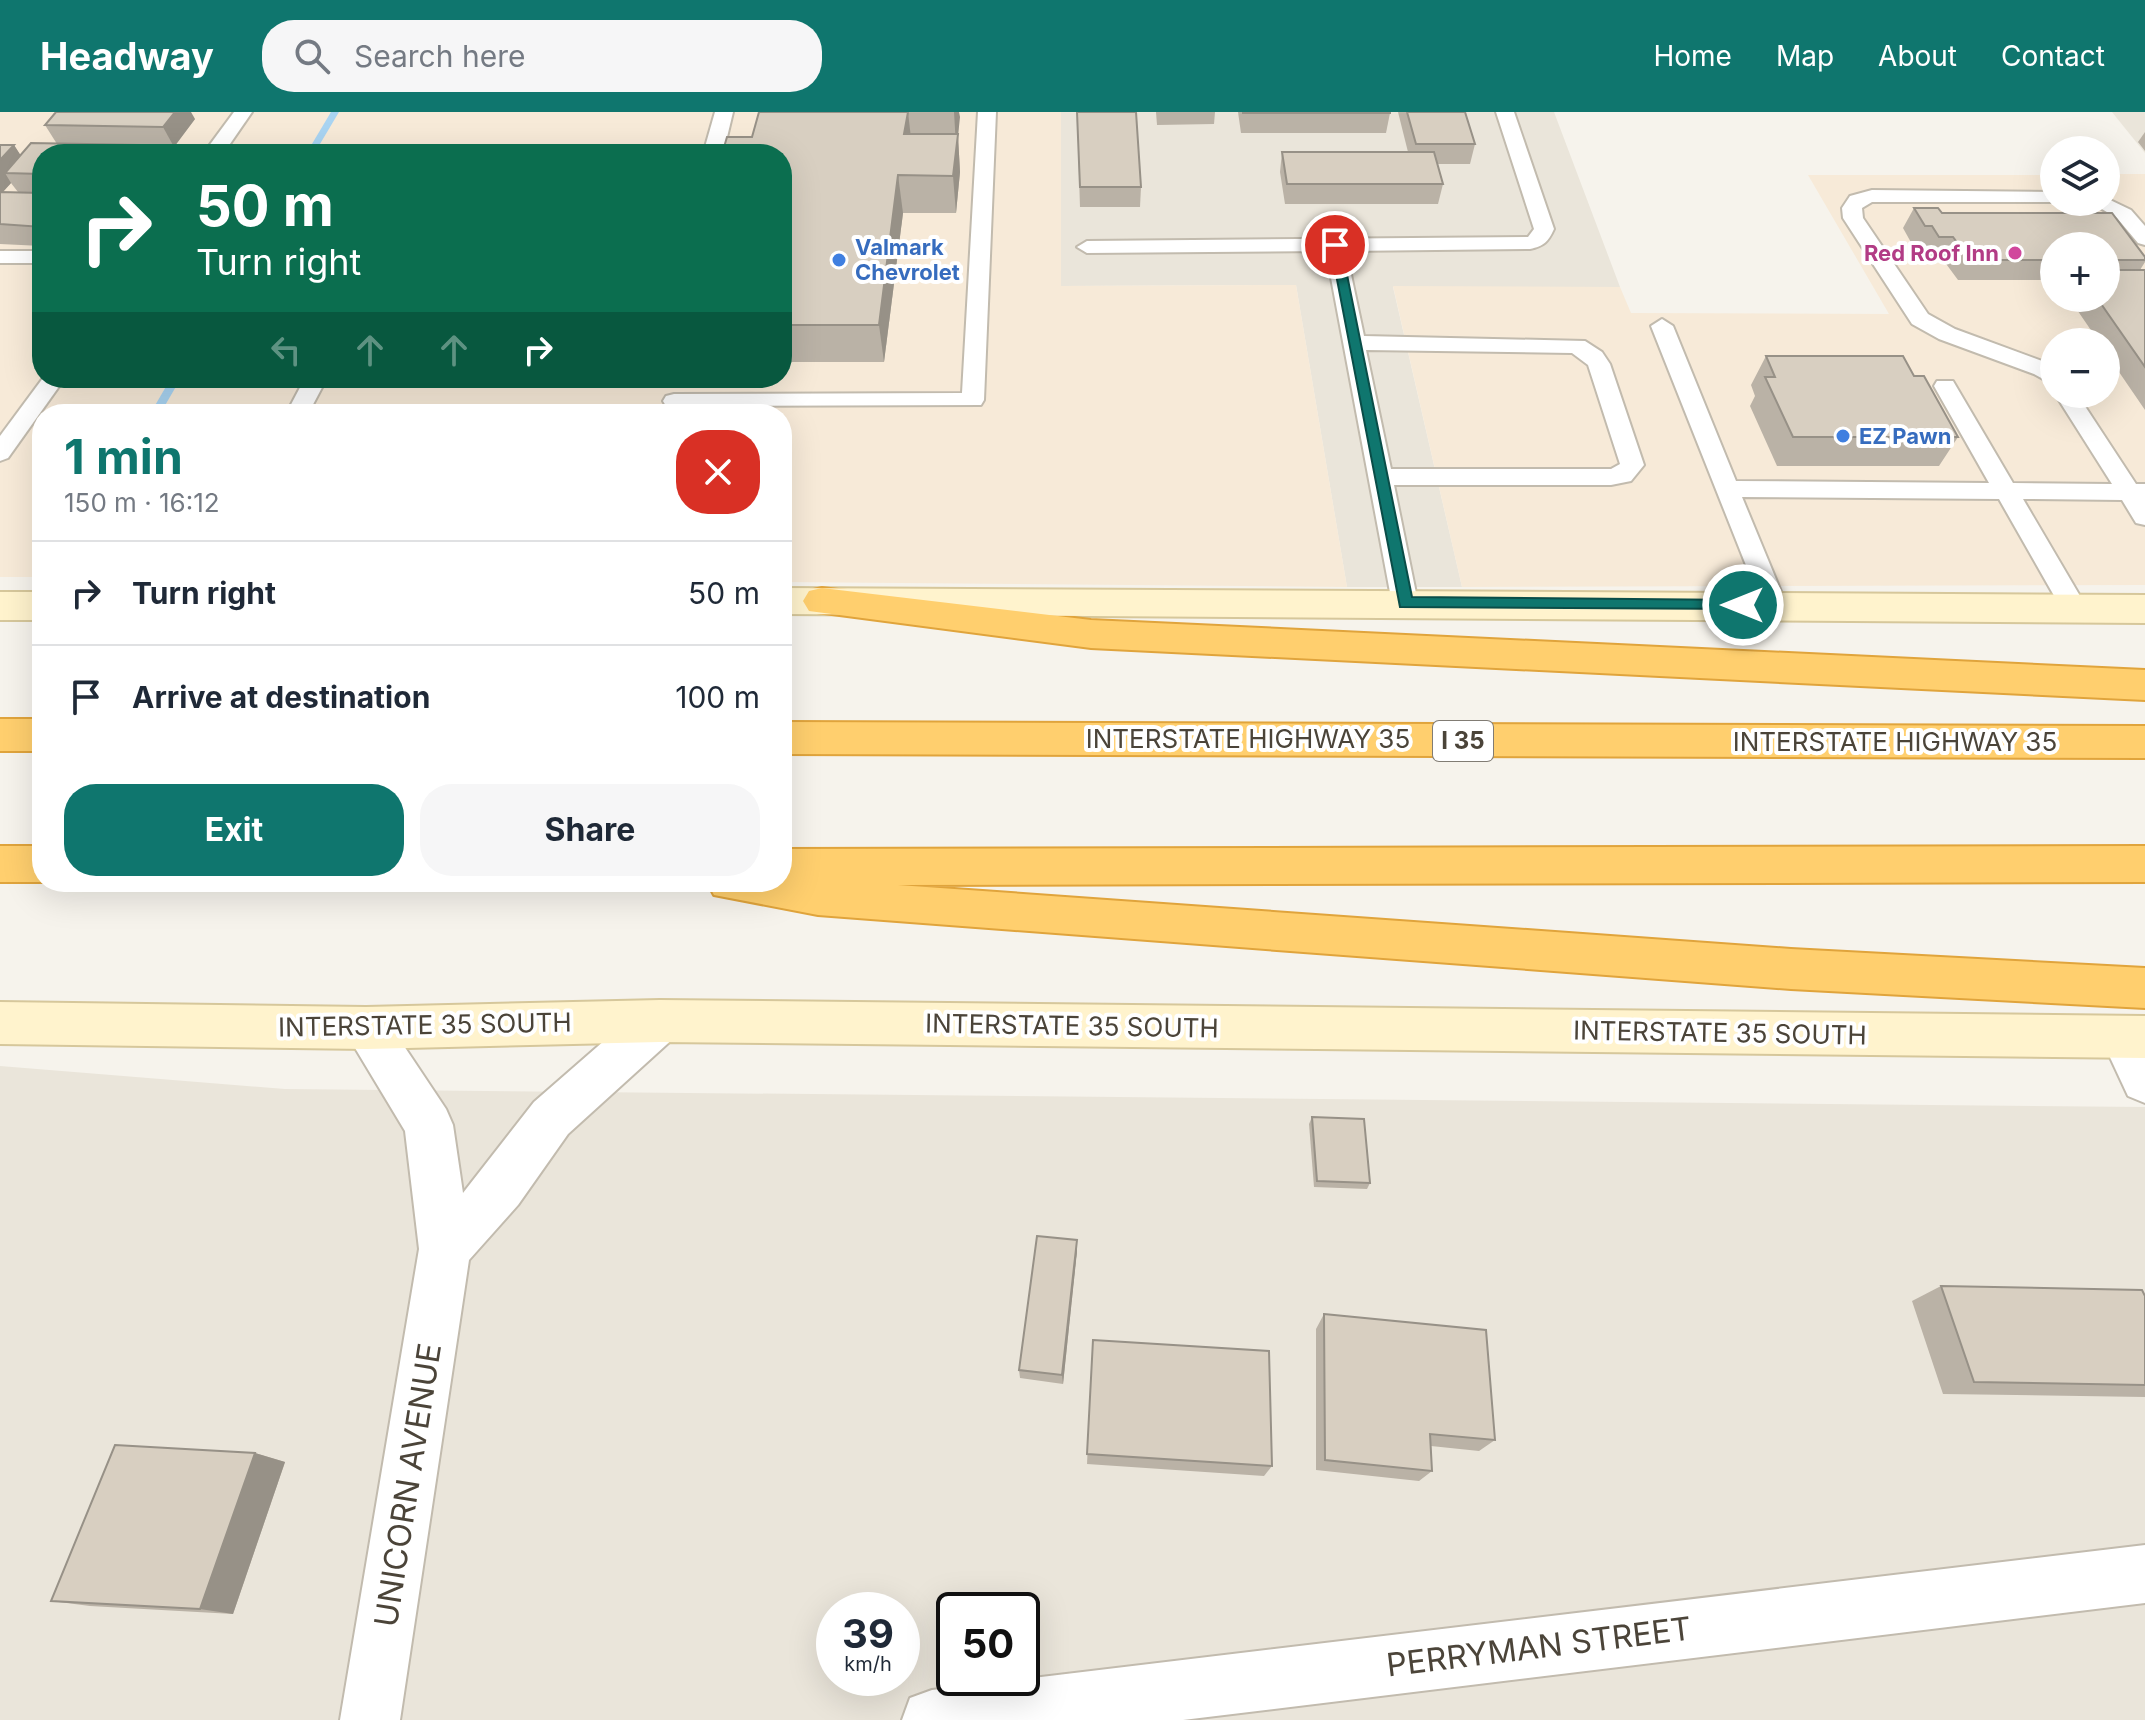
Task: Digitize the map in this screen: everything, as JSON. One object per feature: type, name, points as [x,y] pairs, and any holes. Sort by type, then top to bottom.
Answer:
[{"type":"highway","points":[[822,601],[1091,634],[2145,685]]},
{"type":"highway","points":[[0,735],[32,735]]},
{"type":"highway","name":"INTERSTATE HIGHWAY 35","points":[[792,738],[2145,742]]},
{"type":"highway","points":[[0,864],[32,864]]},
{"type":"highway","points":[[792,867],[2145,864]]},
{"type":"highway","points":[[788,892],[960,908],[1775,968],[2145,988]]},
{"type":"main road","points":[[792,601],[2145,609]]},
{"type":"main road","points":[[0,606],[32,606]]},
{"type":"main road","name":"INTERSTATE 35 SOUTH","points":[[0,1023],[366,1028],[660,1021],[2135,1038]]},
{"type":"street","points":[[445,1249],[500,1188],[551,1118],[660,1021]]},
{"type":"street","name":"UNICORN AVENUE","points":[[366,1028],[429,1125],[445,1249],[370,1720]]},
{"type":"street","points":[[2135,1038],[2145,1081]]},
{"type":"street","name":"PERRYMAN STREET","points":[[932,1720],[2145,1574]]},
{"type":"lane","points":[[220,144],[243,112]]},
{"type":"lane","points":[[716,144],[724,112]]},
{"type":"lane","points":[[792,405],[973,400],[987,112]]},
{"type":"lane","points":[[1087,247],[1520,244],[1539,240],[1544,229],[1505,112]]},
{"type":"lane","points":[[2040,198],[1872,196],[1857,200],[1852,208],[1853,218],[1920,319],[1947,334],[2040,368]]},
{"type":"lane","points":[[2120,212],[2145,239]]},
{"type":"lane","points":[[1335,245],[1405,603]]},
{"type":"lane","points":[[0,257],[32,257]]},
{"type":"lane","points":[[1662,326],[1774,606]]},
{"type":"lane","points":[[1354,343],[1577,346],[1599,364],[1632,465],[1623,475],[1611,477],[1381,477]]},
{"type":"lane","points":[[1945,386],[2074,608]]},
{"type":"lane","points":[[2076,408],[2137,492],[2145,517]]},
{"type":"lane","points":[[0,453],[32,409]]},
{"type":"lane","points":[[1727,489],[2137,492]]},
{"type":"shaded area","points":[[0,112],[1061,112],[1061,286],[1296,285],[1347,587],[792,582],[792,404],[32,404],[32,577],[0,577]]},
{"type":"shaded area","points":[[1061,112],[1554,112],[1620,287],[1393,287],[1462,587],[1347,587],[1296,285],[1061,286]]},
{"type":"shaded area","points":[[2112,112],[2145,112],[2145,153]]},
{"type":"shaded area","points":[[2120,174],[2145,174],[2145,585],[1462,587],[1393,286],[1620,287],[1631,313],[1889,314],[1808,175],[2040,175],[2040,216],[2120,216]]},
{"type":"shaded area","points":[[0,1066],[285,1089],[2145,1107],[2145,1720],[0,1720]]},
{"type":"building","points":[[56,112],[175,112],[163,127],[45,125]]},
{"type":"building","name":"Valmark Chevrolet","points":[[759,112],[908,112],[904,134],[958,134],[953,176],[898,175],[879,325],[792,325],[792,144],[725,144],[727,137],[752,137]]},
{"type":"building","points":[[1077,112],[1136,112],[1141,187],[1080,187]]},
{"type":"building","points":[[1390,112],[1390,113],[1243,113]]},
{"type":"building","points":[[1407,112],[1465,112],[1475,144],[1416,144]]},
{"type":"building","points":[[31,143],[85,144],[32,144],[32,174],[5,173]]},
{"type":"building","points":[[0,145],[14,145],[0,160]]},
{"type":"building","points":[[1282,152],[1434,152],[1443,184],[1287,184]]},
{"type":"building","points":[[0,192],[32,193],[32,226],[0,224]]},
{"type":"building","points":[[1914,208],[1938,208],[1942,213],[2114,216],[2145,260],[2120,260],[2120,232],[2040,232],[2040,260],[1970,260],[1953,237],[1939,237],[1932,226],[1925,226]]},
{"type":"building","points":[[2120,270],[2145,270],[2145,367],[2107,312],[2120,312]]},
{"type":"building","points":[[1766,356],[1903,356],[1914,376],[1924,376],[1958,437],[1793,437],[1765,377],[1775,377]]},
{"type":"building","points":[[1312,1117],[1364,1119],[1370,1183],[1317,1181]]},
{"type":"building","points":[[1037,1236],[1077,1240],[1062,1375],[1019,1370]]},
{"type":"building","points":[[1941,1286],[2142,1290],[2145,1296],[2145,1385],[1974,1382]]},
{"type":"building","points":[[1324,1314],[1486,1330],[1495,1440],[1430,1434],[1432,1471],[1325,1460]]},
{"type":"building","points":[[1093,1340],[1269,1351],[1272,1466],[1087,1454]]},
{"type":"building","points":[[115,1445],[255,1453],[200,1609],[51,1601]]},
{"type":"waterway","points":[[316,144],[335,112]]},
{"type":"waterway","points":[[161,404],[170,388]]},
{"type":"place","name":"Red Roof Inn","points":[[2015,253]]},
{"type":"place","name":"Valmark Chevrolet","points":[[839,260]]},
{"type":"place","name":"EZ Pawn","points":[[1843,436]]},
{"type":"route","points":[[1335,245],[1405,603],[1743,605]]}]
